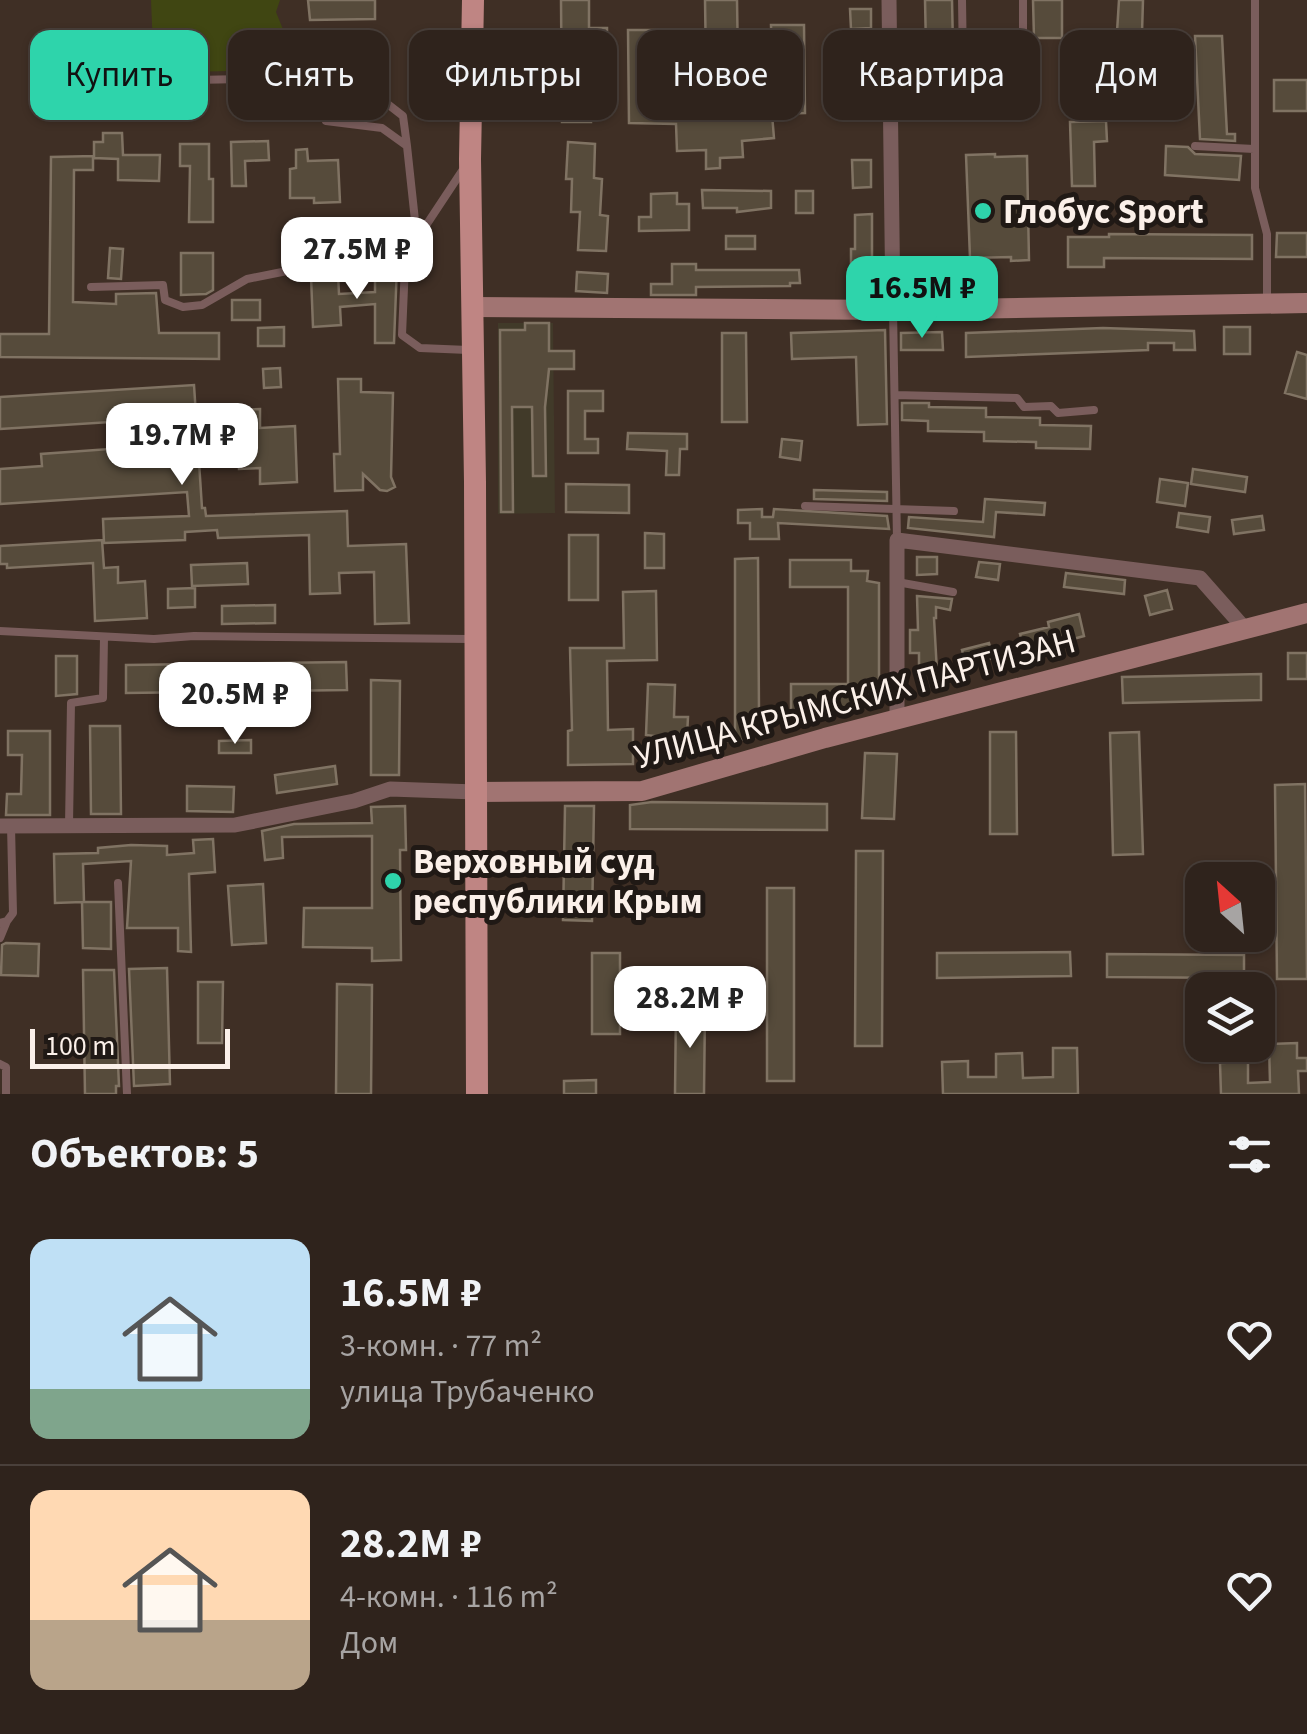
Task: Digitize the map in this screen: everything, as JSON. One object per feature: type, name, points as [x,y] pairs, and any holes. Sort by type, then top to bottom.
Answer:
[{"type":"main road","points":[[473,0],[470,158],[477,1094]]},
{"type":"main road","points":[[472,307],[892,310],[1307,302]]},
{"type":"main road","name":"УЛИЦА КРЫМСКИХ ПАРТИЗАН","points":[[476,792],[642,792],[897,719],[1307,612]]},
{"type":"street","points":[[890,0],[890,30]]},
{"type":"street","points":[[890,120],[892,310]]},
{"type":"street","points":[[897,719],[896,540],[1200,578],[1245,629]]},
{"type":"street","points":[[5,826],[234,824],[354,801],[390,789],[476,792]]},
{"type":"lane","points":[[962,0],[962,30]]},
{"type":"lane","points":[[1022,0],[1022,30]]},
{"type":"lane","points":[[1255,0],[1254,148],[1256,188],[1267,234],[1267,303]]},
{"type":"lane","points":[[389,105],[403,116],[417,239]]},
{"type":"lane","points":[[326,121],[382,128],[406,146]]},
{"type":"lane","points":[[1196,146],[1254,148]]},
{"type":"lane","points":[[470,158],[405,264],[402,335],[420,348],[472,350]]},
{"type":"lane","points":[[91,288],[163,285],[165,300],[183,307],[202,305],[247,279],[322,264],[354,242],[417,239]]},
{"type":"lane","points":[[892,310],[896,540]]},
{"type":"lane","points":[[895,395],[1017,398],[1024,407],[1051,406],[1058,413],[1094,410]]},
{"type":"lane","points":[[806,506],[954,511]]},
{"type":"lane","points":[[897,582],[953,592]]},
{"type":"lane","points":[[0,631],[104,637],[476,638]]},
{"type":"lane","points":[[69,826],[71,704],[103,698],[104,637]]},
{"type":"lane","points":[[0,938],[4,922],[13,913],[5,826]]},
{"type":"lane","points":[[118,882],[127,1094]]},
{"type":"lane","points":[[0,1064],[6,1067],[6,1094]]},
{"type":"shaded area","points":[[498,323],[553,323],[555,513],[498,514]]},
{"type":"green space","points":[[151,0],[280,0],[276,12],[283,30],[228,30],[228,71],[208,72],[208,30],[152,30]]},
{"type":"building","points":[[308,0],[375,0],[375,19],[310,20]]},
{"type":"building","points":[[561,0],[589,0],[589,28],[607,28],[607,30],[561,30]]},
{"type":"building","points":[[705,0],[737,0],[737,30],[705,30]]},
{"type":"building","points":[[925,0],[952,0],[953,30],[926,30]]},
{"type":"building","points":[[1033,0],[1062,0],[1060,38],[1040,38],[1040,30],[1034,30]]},
{"type":"building","points":[[1119,0],[1143,0],[1142,30],[1117,30]]},
{"type":"building","points":[[850,9],[871,9],[871,28],[851,29]]},
{"type":"building","points":[[771,25],[804,25],[805,113],[803,30],[771,30]]},
{"type":"building","points":[[628,30],[637,30],[637,120],[772,120],[774,138],[742,141],[743,157],[720,158],[720,168],[706,169],[706,150],[677,151],[676,124],[629,123]]},
{"type":"building","points":[[1195,36],[1222,36],[1227,134],[1235,134],[1235,141],[1200,139]]},
{"type":"building","points":[[1274,80],[1307,80],[1307,111],[1274,111]]},
{"type":"building","points":[[1106,121],[1107,141],[1094,142],[1095,186],[1072,186],[1070,122]]},
{"type":"building","points":[[103,133],[122,133],[123,155],[160,155],[159,181],[118,180],[118,159],[94,158],[94,142],[103,142]]},
{"type":"building","points":[[268,141],[269,160],[245,161],[246,186],[232,186],[231,142]]},
{"type":"building","points":[[568,142],[595,144],[594,178],[602,179],[600,215],[608,216],[606,251],[578,250],[580,212],[571,212],[572,179],[566,179]]},
{"type":"building","points":[[180,144],[209,144],[213,222],[189,222],[190,166],[180,166]]},
{"type":"building","points":[[1166,146],[1188,147],[1195,154],[1241,156],[1239,180],[1165,175]]},
{"type":"building","points":[[307,149],[308,161],[338,160],[340,202],[314,203],[314,198],[290,198],[290,169],[296,168],[296,150]]},
{"type":"building","points":[[966,155],[1027,156],[1029,260],[970,258]]},
{"type":"building","points":[[93,156],[93,170],[74,170],[73,302],[116,304],[116,294],[156,293],[159,333],[219,333],[219,359],[0,357],[0,334],[49,334],[51,157]]},
{"type":"building","points":[[852,160],[871,160],[871,187],[853,188]]},
{"type":"building","points":[[702,190],[771,191],[771,208],[737,212],[737,208],[703,208]]},
{"type":"building","points":[[796,191],[813,191],[813,213],[796,213]]},
{"type":"building","points":[[677,193],[677,204],[689,204],[689,230],[639,231],[639,217],[651,217],[651,194]]},
{"type":"building","points":[[872,214],[872,280],[881,280],[881,296],[856,296],[856,264],[851,264],[855,215]]},
{"type":"building","points":[[1277,233],[1307,233],[1307,257],[1276,257]]},
{"type":"building","points":[[1252,235],[1252,259],[1104,258],[1104,267],[1068,267],[1068,237]]},
{"type":"building","points":[[726,236],[755,236],[755,249],[726,249]]},
{"type":"building","points":[[110,248],[123,249],[121,279],[108,278]]},
{"type":"building","points":[[181,253],[213,253],[213,290],[181,295]]},
{"type":"building","points":[[672,264],[696,264],[696,270],[799,270],[800,283],[696,287],[696,295],[651,295],[651,284],[672,284]]},
{"type":"building","points":[[375,265],[397,265],[394,343],[375,343],[375,304],[340,307],[341,325],[313,327],[311,276],[338,274],[339,294],[375,292]]},
{"type":"building","points":[[577,272],[608,274],[607,293],[576,291]]},
{"type":"building","points":[[232,300],[260,300],[260,320],[232,320]]},
{"type":"building","points":[[525,323],[549,323],[549,351],[574,351],[574,369],[549,369],[546,476],[533,476],[532,407],[512,407],[513,512],[501,512],[500,330],[525,330]]},
{"type":"building","points":[[284,327],[284,346],[258,346],[258,328]]},
{"type":"building","points":[[1224,327],[1250,327],[1250,354],[1224,354]]},
{"type":"building","points":[[1103,328],[1194,331],[1195,350],[1174,350],[1174,343],[1148,343],[1148,350],[966,357],[966,333]]},
{"type":"building","points":[[885,330],[887,424],[858,425],[856,357],[792,359],[791,333]]},
{"type":"building","points":[[942,332],[943,350],[901,350],[901,333]]},
{"type":"building","points":[[722,333],[746,333],[747,422],[722,422]]},
{"type":"building","points":[[1297,352],[1307,355],[1307,399],[1285,393]]},
{"type":"building","points":[[280,368],[281,387],[264,388],[263,369]]},
{"type":"building","points":[[338,379],[361,379],[361,392],[393,393],[391,477],[395,487],[387,491],[380,490],[363,474],[363,490],[335,491],[334,454],[340,454]]},
{"type":"building","points":[[194,385],[202,508],[206,516],[347,511],[348,546],[406,544],[409,623],[375,624],[374,572],[339,573],[340,593],[310,594],[309,535],[218,538],[217,530],[185,532],[185,540],[104,543],[103,519],[189,516],[187,492],[0,504],[0,469],[42,466],[41,454],[123,448],[124,460],[160,458],[158,419],[0,429],[0,397]]},
{"type":"building","points":[[568,391],[603,391],[603,411],[585,411],[585,439],[598,439],[598,453],[568,453]]},
{"type":"building","points":[[902,403],[986,408],[986,417],[1040,418],[1040,425],[1091,426],[1090,449],[1036,448],[1036,442],[984,441],[984,432],[928,431],[928,421],[902,420]]},
{"type":"building","points":[[260,409],[260,428],[295,426],[297,482],[260,484],[260,468],[239,469],[236,410]]},
{"type":"building","points":[[628,433],[687,434],[687,449],[680,449],[679,475],[666,475],[667,451],[627,449]]},
{"type":"building","points":[[782,439],[802,441],[800,460],[780,457]]},
{"type":"building","points":[[1193,469],[1247,477],[1245,492],[1191,484]]},
{"type":"building","points":[[1160,479],[1188,483],[1185,506],[1157,502]]},
{"type":"building","points":[[566,484],[629,485],[629,513],[566,512]]},
{"type":"building","points":[[814,490],[887,492],[887,501],[814,499]]},
{"type":"building","points":[[985,499],[1045,503],[1044,515],[996,512],[994,537],[908,528],[909,517],[983,522]]},
{"type":"building","points":[[762,509],[762,517],[773,517],[774,509],[887,516],[889,529],[778,523],[779,539],[750,539],[750,523],[738,523],[738,510]]},
{"type":"building","points":[[1179,513],[1210,517],[1208,532],[1177,527]]},
{"type":"building","points":[[1262,516],[1264,530],[1234,534],[1232,520]]},
{"type":"building","points":[[645,533],[664,534],[664,568],[645,568]]},
{"type":"building","points":[[569,535],[598,535],[598,600],[569,600]]},
{"type":"building","points":[[102,540],[104,568],[118,567],[118,583],[145,581],[147,618],[95,621],[93,563],[7,568],[7,564],[0,564],[0,546]]},
{"type":"building","points":[[917,557],[937,557],[937,574],[917,575]]},
{"type":"building","points":[[758,558],[759,714],[749,714],[749,739],[710,743],[710,749],[655,748],[655,736],[646,735],[648,684],[675,685],[674,717],[688,717],[687,736],[735,732],[735,559]]},
{"type":"building","points":[[790,560],[851,560],[851,571],[868,571],[867,581],[879,583],[879,699],[851,699],[851,711],[791,711],[791,684],[848,684],[848,587],[790,587]]},
{"type":"building","points":[[979,562],[1000,564],[998,580],[976,577]]},
{"type":"building","points":[[247,563],[248,584],[192,586],[191,565]]},
{"type":"building","points":[[1066,573],[1125,580],[1124,594],[1064,587]]},
{"type":"building","points":[[195,588],[195,607],[168,608],[168,589]]},
{"type":"building","points":[[1167,590],[1172,609],[1150,615],[1145,596]]},
{"type":"building","points":[[656,591],[657,660],[607,661],[608,730],[633,729],[633,764],[568,765],[568,731],[572,730],[570,648],[624,648],[623,592]]},
{"type":"building","points":[[917,596],[952,599],[950,610],[936,607],[937,672],[919,672],[919,653],[910,653],[910,630],[918,630]]},
{"type":"building","points":[[275,605],[275,623],[222,624],[222,606]]},
{"type":"building","points":[[1079,614],[1084,636],[1025,652],[1020,634]]},
{"type":"building","points":[[989,643],[993,658],[966,665],[962,650]]},
{"type":"building","points":[[1288,653],[1307,653],[1307,679],[1288,679]]},
{"type":"building","points":[[56,656],[77,656],[77,694],[56,696]]},
{"type":"building","points":[[346,662],[347,690],[126,693],[126,665]]},
{"type":"building","points":[[1261,674],[1261,700],[1123,703],[1122,677]]},
{"type":"building","points":[[371,680],[400,681],[399,775],[371,775]]},
{"type":"building","points":[[90,726],[120,726],[121,814],[91,814]]},
{"type":"building","points":[[8,731],[50,731],[50,815],[6,815],[7,794],[21,794],[22,755],[8,755]]},
{"type":"building","points":[[990,732],[1016,732],[1017,834],[990,834]]},
{"type":"building","points":[[1139,732],[1143,854],[1113,855],[1110,733]]},
{"type":"building","points":[[251,740],[251,753],[219,753],[219,741]]},
{"type":"building","points":[[865,753],[897,754],[894,819],[862,818]]},
{"type":"building","points":[[335,766],[337,784],[277,793],[275,775]]},
{"type":"building","points":[[1305,784],[1307,979],[1277,979],[1275,785]]},
{"type":"building","points":[[187,786],[234,787],[233,812],[187,811]]},
{"type":"building","points":[[827,804],[827,830],[630,829],[630,805]]},
{"type":"building","points":[[405,806],[406,850],[400,850],[401,960],[372,961],[372,948],[303,947],[304,908],[372,908],[372,836],[282,837],[283,858],[265,860],[262,831],[294,824],[372,823],[371,807]]},
{"type":"building","points":[[565,806],[594,806],[592,921],[563,920]]},
{"type":"building","points":[[213,839],[215,872],[189,874],[191,952],[178,951],[178,928],[127,928],[131,861],[83,864],[84,902],[111,902],[111,949],[83,948],[82,902],[55,903],[54,854],[98,853],[98,848],[131,845],[167,846],[167,855],[194,853],[193,840]]},
{"type":"building","points":[[856,851],[883,851],[882,1046],[855,1046]]},
{"type":"building","points":[[263,884],[266,943],[232,945],[228,886]]},
{"type":"building","points":[[767,888],[794,888],[794,1081],[767,1081]]},
{"type":"building","points":[[39,944],[38,976],[1,975],[2,945]]},
{"type":"building","points":[[1070,952],[1071,976],[937,978],[937,953]]},
{"type":"building","points":[[592,953],[620,953],[620,1034],[592,1034]]},
{"type":"building","points":[[1107,954],[1244,955],[1244,972],[1185,972],[1185,978],[1107,977]]},
{"type":"building","points":[[167,968],[170,1084],[134,1086],[129,969]]},
{"type":"building","points":[[83,970],[114,970],[119,1086],[116,1094],[85,1094]]},
{"type":"building","points":[[198,982],[223,982],[222,1043],[198,1043]]},
{"type":"building","points":[[337,984],[372,985],[371,1094],[336,1094]]},
{"type":"building","points":[[676,1008],[705,1009],[704,1094],[675,1094]]},
{"type":"building","points":[[1297,1043],[1297,1058],[1307,1058],[1307,1071],[1298,1071],[1299,1094],[1221,1094],[1220,1063],[1248,1062],[1248,1083],[1270,1082],[1269,1062],[1275,1062],[1275,1044]]},
{"type":"building","points":[[1053,1048],[1077,1048],[1078,1094],[943,1094],[942,1062],[968,1061],[968,1077],[996,1077],[996,1054],[1022,1053],[1023,1078],[1053,1077]]},
{"type":"building","points":[[596,1080],[596,1094],[564,1094],[564,1081]]},
{"type":"place","name":"Глобус Sport","points":[[983,211]]},
{"type":"place","name":"Верховный суд республики Крым","points":[[393,881]]}]
